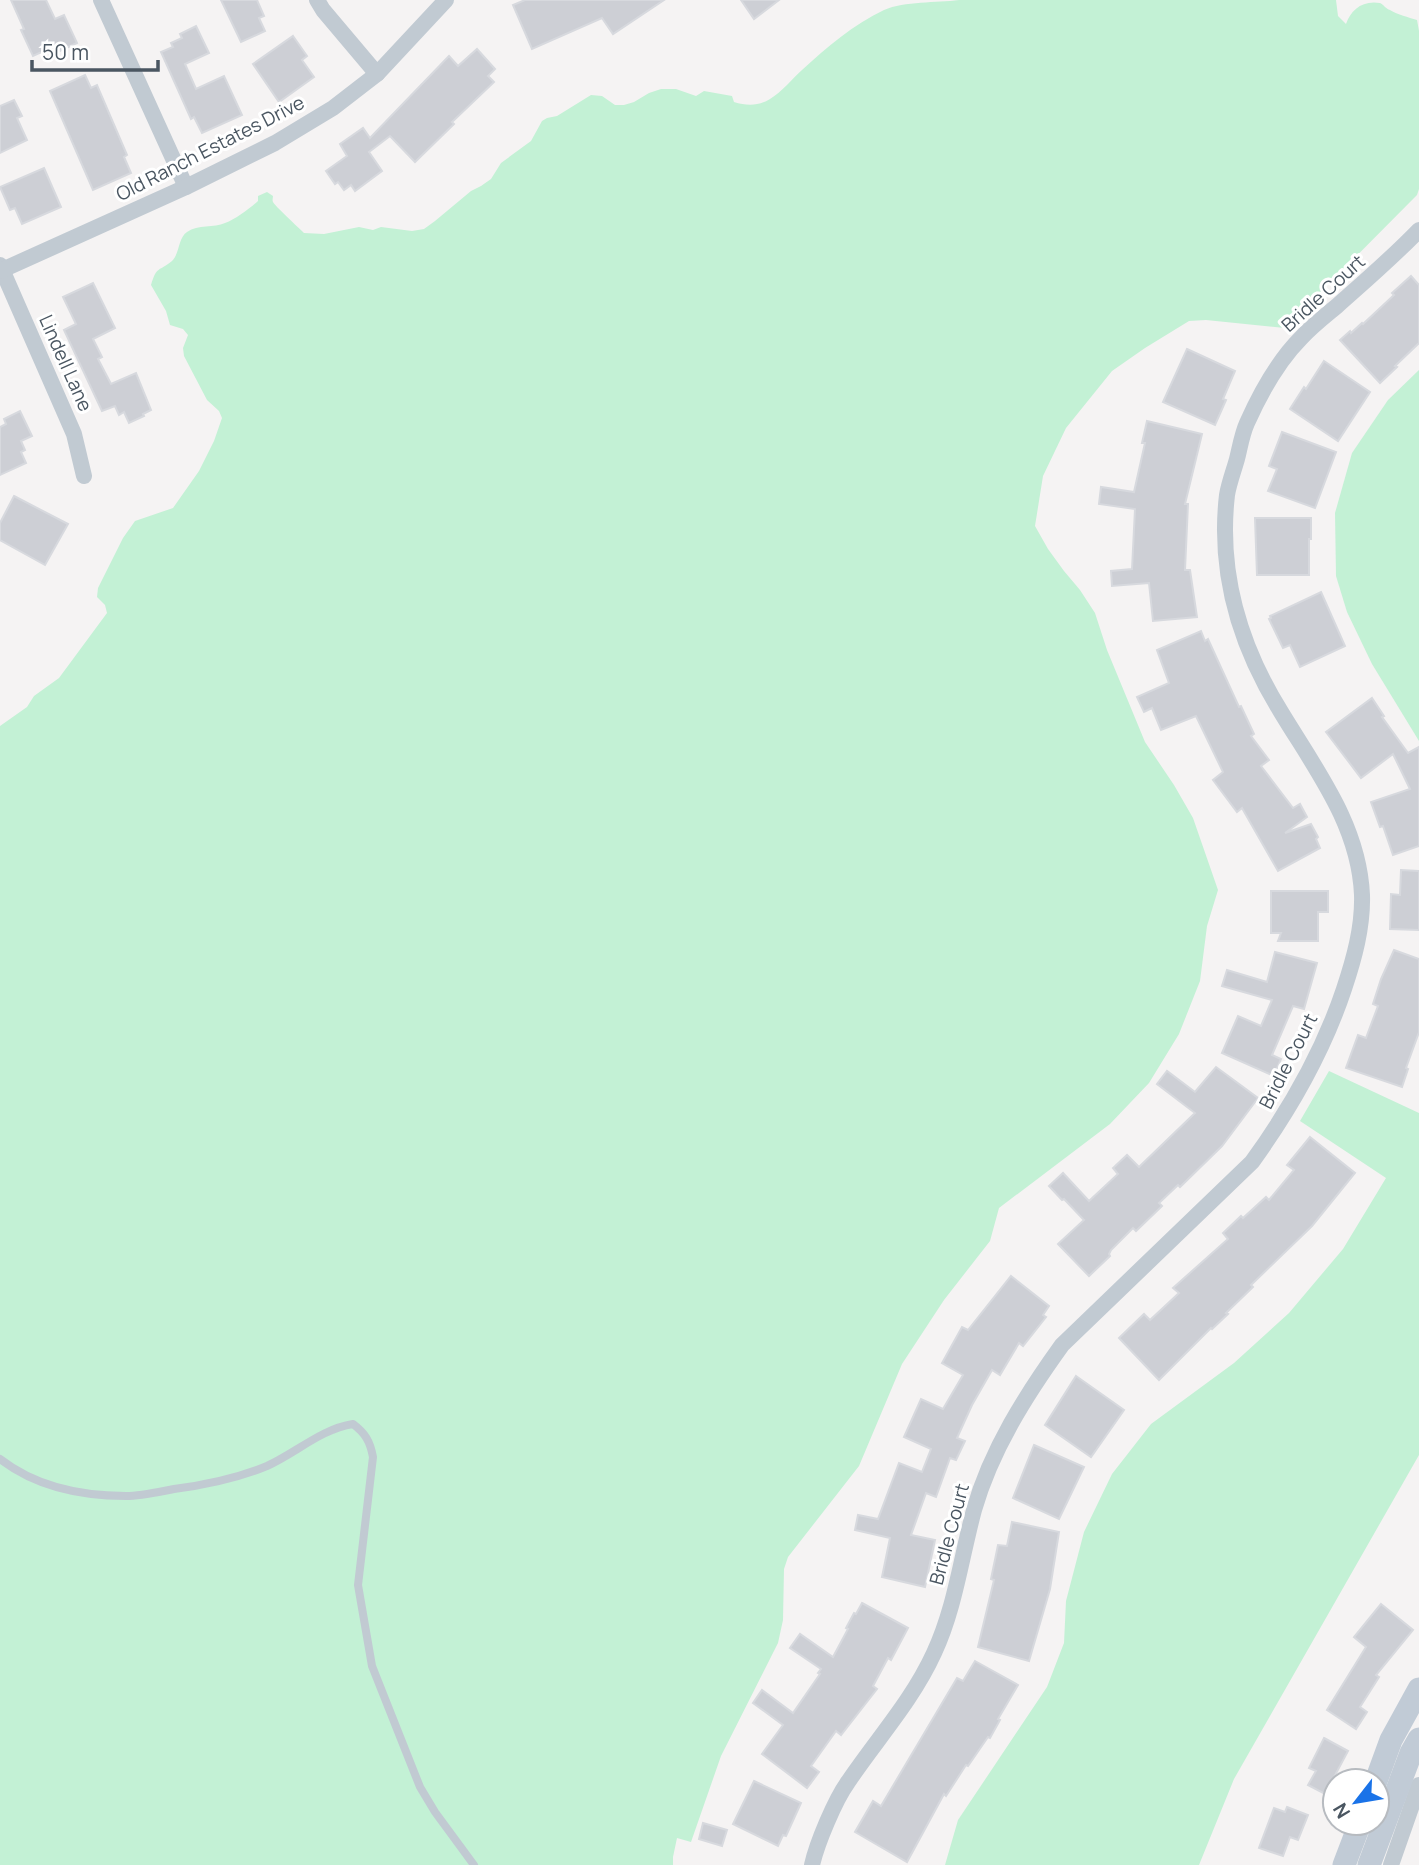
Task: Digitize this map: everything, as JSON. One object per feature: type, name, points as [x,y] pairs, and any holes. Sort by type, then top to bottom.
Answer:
[{"type":"main road","points":[[1381,1767],[1391,1740],[1419,1689]]},
{"type":"main road","points":[[1368,1865],[1411,1753],[1419,1739]]},
{"type":"main road","points":[[1345,1865],[1355,1837]]},
{"type":"street","points":[[102,0],[186,187]]},
{"type":"street","points":[[317,0],[377,74]]},
{"type":"street","name":"Old Ranch Estates Drive","points":[[1,269],[186,187],[275,143],[333,108],[377,74],[446,0]]},
{"type":"street","name":"Bridle Court","points":[[811,1865],[846,1784],[901,1710],[934,1652],[950,1612],[975,1509],[989,1468],[1036,1381],[1062,1345],[1252,1162],[1276,1129],[1306,1078],[1325,1040],[1341,998],[1353,963],[1362,918],[1357,860],[1337,803],[1278,709],[1247,649],[1228,580],[1225,548],[1227,493],[1246,425],[1280,363],[1301,338],[1382,267],[1419,230]]},
{"type":"street","name":"Lindell Lane","points":[[1,269],[74,434],[84,477]]},
{"type":"street","points":[[1391,1865],[1419,1785]]},
{"type":"lane","points":[[0,1459],[34,1481],[72,1492],[127,1496],[202,1485],[247,1473],[268,1465],[344,1425],[353,1424],[364,1432],[373,1457],[358,1585],[372,1666],[420,1787],[474,1865]]},
{"type":"green space","points":[[959,0],[1336,0],[1338,16],[1346,24],[1358,7],[1374,2],[1417,20],[1417,195],[1285,328],[1206,320],[1189,321],[1112,371],[1066,428],[1043,476],[1035,526],[1048,549],[1095,613],[1107,650],[1145,742],[1193,818],[1218,890],[1207,926],[1200,981],[1179,1034],[1149,1083],[1110,1124],[999,1208],[990,1241],[944,1300],[902,1364],[859,1466],[788,1557],[784,1569],[783,1620],[778,1643],[721,1756],[691,1842],[677,1838],[673,1865],[0,1865],[0,726],[27,707],[34,696],[59,678],[107,613],[105,605],[97,597],[98,588],[123,538],[135,521],[173,508],[199,471],[222,418],[219,411],[207,400],[184,356],[183,348],[188,335],[183,329],[170,325],[166,311],[151,285],[155,274],[175,258],[187,232],[229,221],[242,214],[258,201],[258,196],[267,192],[273,196],[274,204],[304,233],[324,234],[359,227],[373,230],[381,227],[412,231],[424,229],[471,191],[491,179],[501,163],[531,141],[542,121],[557,116],[591,95],[602,96],[615,105],[624,105],[661,89],[676,89],[696,96],[704,91],[732,96],[734,102],[744,104],[762,103],[779,93],[841,37],[884,10],[901,5]]},
{"type":"green space","points":[[1419,370],[1419,741],[1372,664],[1347,612],[1336,576],[1335,513],[1352,453],[1388,400]]},
{"type":"green space","points":[[1329,1071],[1419,1113],[1419,1455],[1234,1779],[1199,1865],[945,1865],[958,1820],[1047,1687],[1064,1643],[1066,1601],[1084,1532],[1112,1474],[1151,1424],[1234,1363],[1289,1313],[1343,1249],[1386,1178],[1300,1121]]},
{"type":"building","points":[[11,0],[46,0],[55,19],[64,15],[77,43],[60,51],[57,45],[33,56]]},
{"type":"building","points":[[221,0],[257,0],[264,16],[259,18],[265,31],[241,42]]},
{"type":"building","points":[[525,0],[664,0],[613,34],[602,18],[532,49],[513,5]]},
{"type":"building","points":[[741,0],[779,0],[754,19]]},
{"type":"building","points":[[196,26],[209,53],[185,64],[196,89],[224,76],[242,115],[202,133],[194,117],[191,119],[161,52],[173,47],[171,43],[182,38],[180,34]]},
{"type":"building","points":[[293,36],[307,56],[302,60],[314,77],[279,102],[253,64]]},
{"type":"building","points":[[477,49],[495,69],[488,76],[494,82],[415,162],[390,136],[369,152],[382,171],[355,191],[351,185],[344,190],[338,182],[335,184],[326,171],[347,156],[340,144],[363,128],[370,138],[449,56],[458,66]]},
{"type":"building","points":[[85,75],[91,88],[97,85],[127,155],[124,157],[131,173],[93,190],[50,91]]},
{"type":"building","points":[[14,100],[22,116],[17,118],[27,140],[0,153],[0,106]]},
{"type":"building","points":[[44,168],[61,207],[22,224],[15,208],[10,210],[0,187]]},
{"type":"building","points":[[1411,276],[1419,285],[1419,343],[1380,383],[1340,340],[1363,324]]},
{"type":"building","points":[[93,283],[115,328],[93,339],[102,357],[98,359],[111,384],[136,373],[151,410],[129,423],[124,412],[119,415],[115,406],[102,411],[64,330],[76,324],[63,297]]},
{"type":"building","points":[[1187,349],[1235,371],[1215,425],[1163,402]]},
{"type":"building","points":[[1324,361],[1370,392],[1338,441],[1290,409]]},
{"type":"building","points":[[20,411],[32,436],[21,441],[25,450],[21,452],[26,463],[0,475],[0,427],[6,424],[4,419]]},
{"type":"building","points":[[1147,421],[1202,434],[1185,504],[1188,504],[1185,570],[1190,570],[1197,617],[1153,621],[1149,583],[1112,586],[1111,571],[1132,569],[1135,509],[1099,504],[1101,487],[1134,492]]},
{"type":"building","points":[[1282,432],[1336,452],[1315,508],[1268,491],[1277,469],[1269,466]]},
{"type":"building","points":[[14,496],[68,524],[45,565],[0,540],[0,523]]},
{"type":"building","points":[[1255,518],[1311,518],[1309,575],[1257,575]]},
{"type":"building","points":[[1321,592],[1345,646],[1300,667],[1290,645],[1283,648],[1269,619],[1270,616]]},
{"type":"building","points":[[1201,631],[1205,641],[1208,639],[1239,707],[1241,706],[1254,734],[1251,736],[1269,760],[1261,766],[1293,808],[1300,804],[1307,817],[1285,833],[1311,824],[1318,837],[1316,839],[1320,848],[1278,871],[1242,808],[1237,812],[1213,780],[1223,772],[1196,716],[1161,730],[1152,708],[1144,712],[1137,697],[1169,683],[1157,650]]},
{"type":"building","points":[[1372,698],[1408,753],[1419,747],[1419,846],[1393,855],[1371,802],[1410,789],[1393,754],[1361,778],[1326,732]]},
{"type":"building","points":[[1401,870],[1419,871],[1419,930],[1390,929],[1391,894],[1400,895]]},
{"type":"building","points":[[1271,891],[1328,891],[1328,912],[1318,912],[1318,941],[1278,941],[1281,933],[1271,933]]},
{"type":"building","points":[[1394,950],[1419,959],[1419,1032],[1402,1087],[1346,1068],[1358,1035],[1366,1038],[1378,1006],[1373,1004]]},
{"type":"building","points":[[1275,952],[1317,963],[1304,1009],[1293,1006],[1272,1055],[1281,1059],[1274,1076],[1222,1053],[1238,1016],[1261,1026],[1272,1000],[1222,986],[1227,970],[1267,982]]},
{"type":"building","points":[[1216,1067],[1258,1098],[1222,1146],[1180,1187],[1178,1185],[1159,1203],[1162,1206],[1136,1231],[1133,1228],[1089,1276],[1058,1244],[1084,1220],[1049,1186],[1063,1173],[1089,1201],[1118,1174],[1113,1168],[1127,1155],[1139,1167],[1195,1113],[1157,1084],[1167,1071],[1195,1092]]},
{"type":"building","points":[[1310,1137],[1355,1173],[1312,1226],[1251,1285],[1253,1287],[1226,1313],[1228,1314],[1159,1380],[1119,1338],[1144,1314],[1150,1320],[1179,1293],[1173,1288],[1228,1239],[1223,1233],[1266,1197],[1269,1200],[1294,1170],[1287,1165]]},
{"type":"building","points":[[1011,1276],[1049,1306],[1043,1315],[1046,1317],[1023,1346],[1019,1343],[1000,1375],[992,1370],[957,1438],[965,1441],[956,1460],[950,1458],[936,1497],[926,1493],[911,1535],[935,1540],[925,1587],[882,1577],[890,1538],[855,1530],[858,1515],[878,1519],[899,1463],[922,1472],[931,1449],[904,1437],[921,1399],[943,1409],[963,1375],[942,1363],[962,1327],[968,1330]]},
{"type":"building","points":[[1076,1376],[1124,1410],[1091,1457],[1045,1425]]},
{"type":"building","points":[[1034,1445],[1084,1467],[1059,1519],[1013,1498]]},
{"type":"building","points":[[1012,1522],[1059,1532],[1050,1589],[1029,1661],[978,1647],[994,1580],[991,1579],[998,1545],[1007,1546]]},
{"type":"building","points":[[862,1603],[908,1628],[873,1686],[877,1689],[841,1735],[836,1731],[811,1766],[819,1772],[807,1788],[762,1754],[783,1725],[753,1703],[762,1690],[793,1713],[821,1669],[790,1648],[800,1634],[833,1657],[854,1613],[856,1614]]},
{"type":"building","points":[[1381,1604],[1413,1630],[1376,1675],[1379,1677],[1360,1707],[1367,1712],[1356,1729],[1327,1710],[1366,1647],[1354,1637]]},
{"type":"building","points":[[975,1661],[1018,1685],[990,1738],[988,1737],[968,1766],[966,1765],[946,1796],[944,1794],[907,1862],[855,1832],[873,1801],[881,1806],[957,1678],[963,1681]]},
{"type":"building","points":[[1324,1738],[1348,1751],[1339,1767],[1321,1767],[1321,1792],[1308,1785],[1316,1771],[1309,1768]]},
{"type":"building","points":[[754,1781],[801,1803],[786,1836],[783,1835],[778,1846],[733,1824]]},
{"type":"building","points":[[1287,1807],[1308,1815],[1298,1840],[1290,1837],[1283,1856],[1259,1848],[1274,1808],[1285,1812]]},
{"type":"building","points":[[703,1823],[727,1830],[722,1846],[699,1839]]}]
